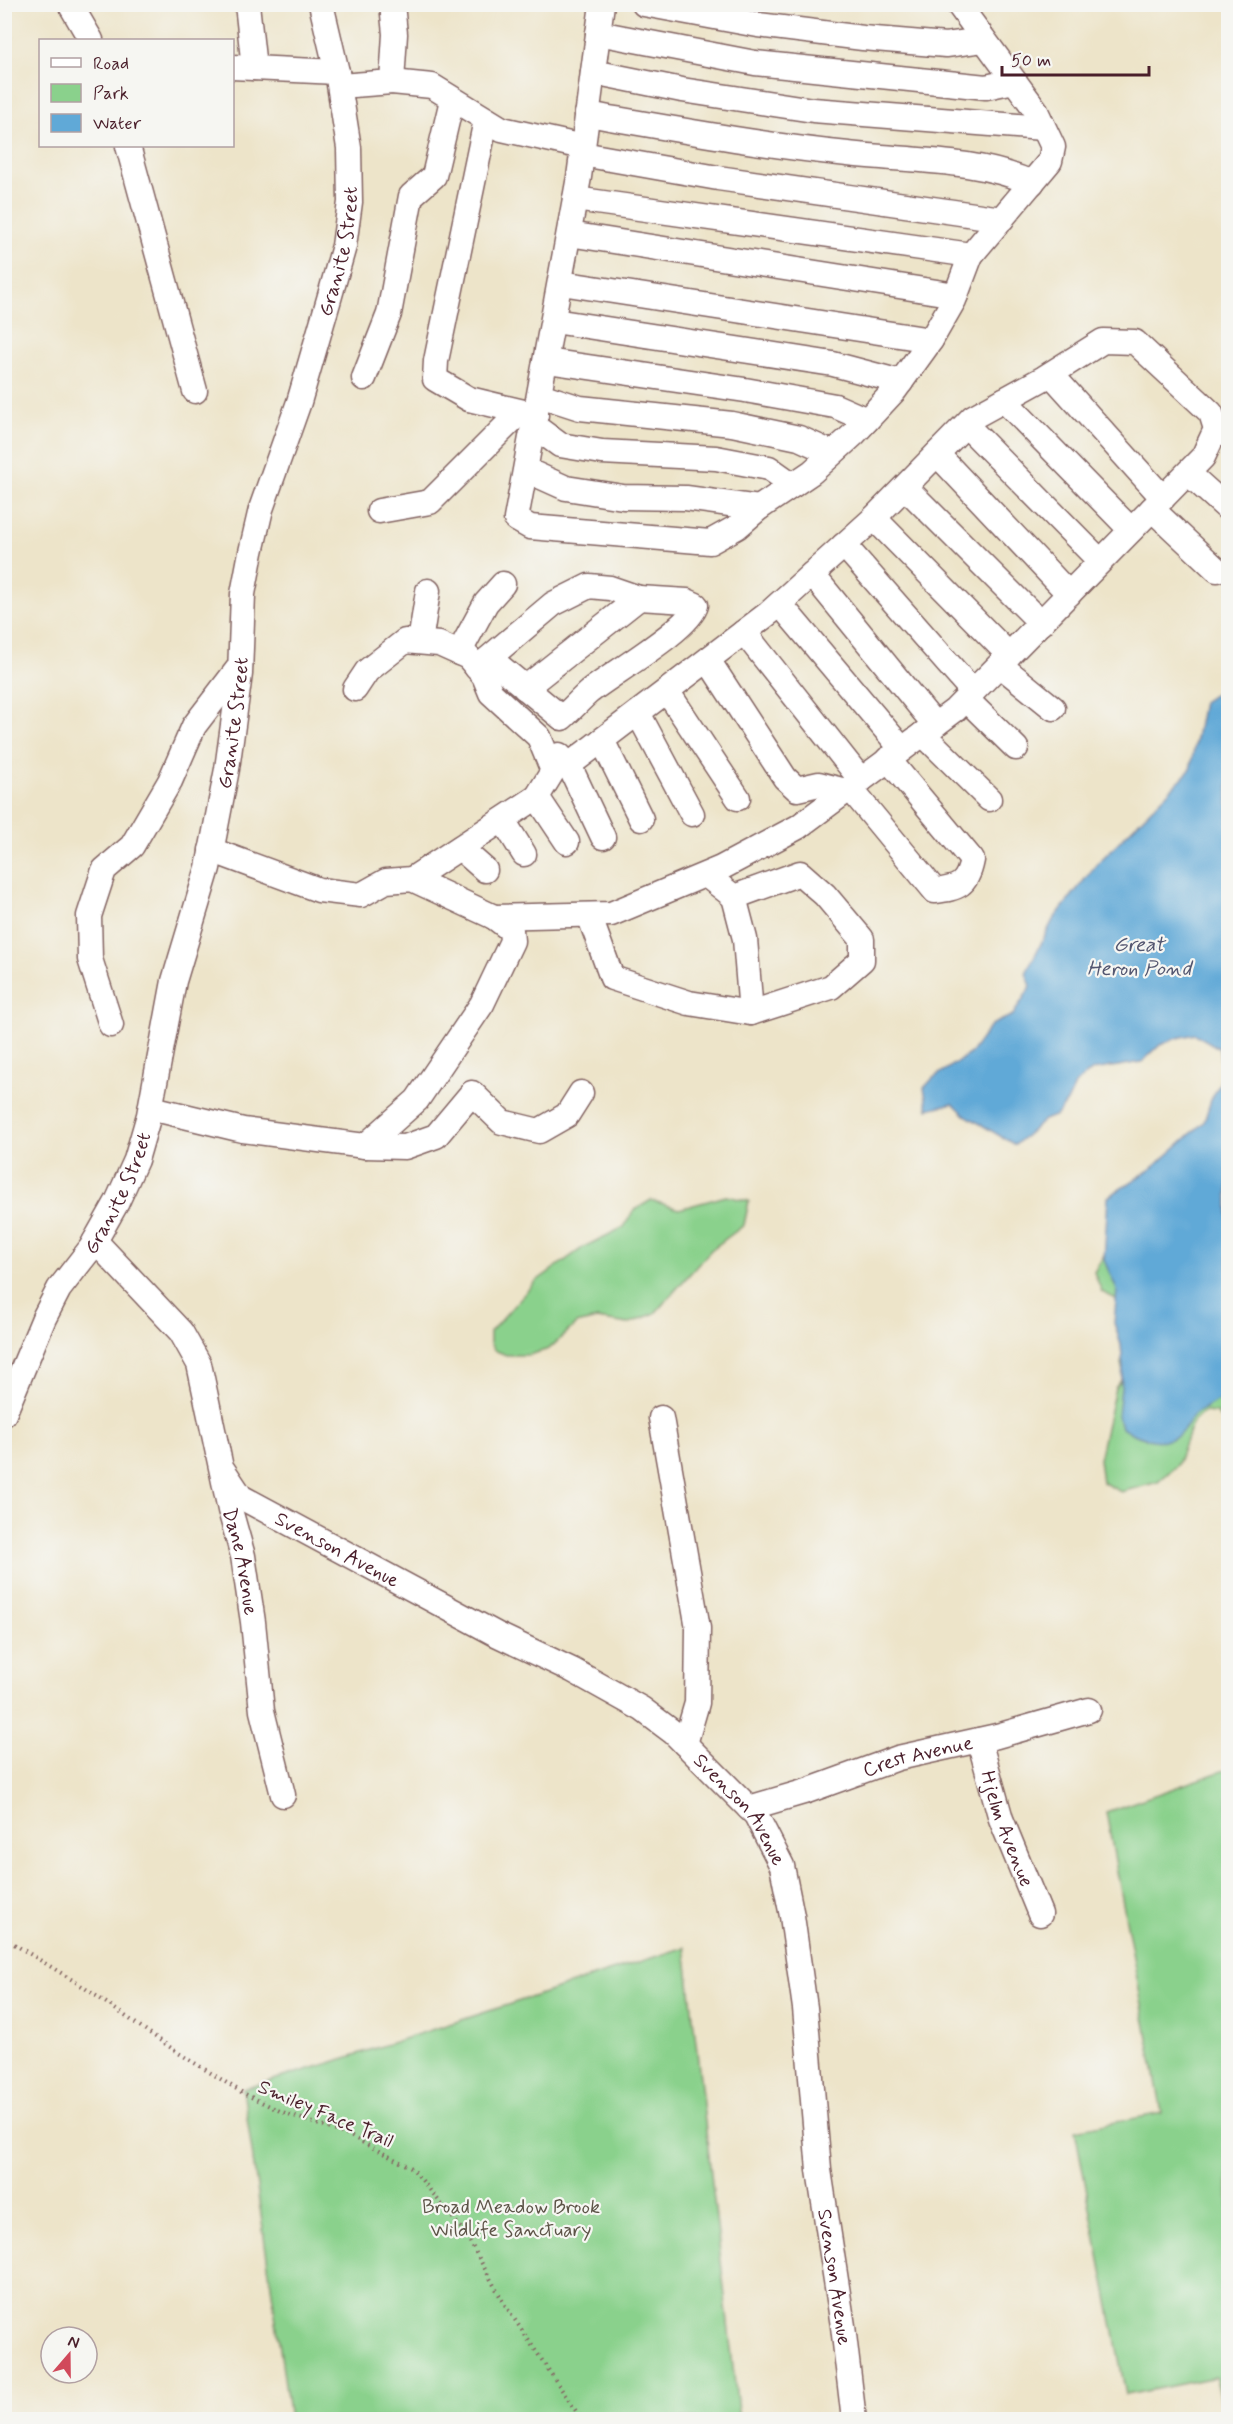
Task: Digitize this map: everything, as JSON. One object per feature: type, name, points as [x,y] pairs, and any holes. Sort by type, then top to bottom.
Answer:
[{"type":"street","points":[[70,4],[90,39]]},
{"type":"street","points":[[247,4],[243,67],[339,79],[432,86],[502,129],[582,151],[718,178],[1002,219]]},
{"type":"street","name":"Granite Street","points":[[4,1414],[44,1318],[59,1289],[95,1240],[117,1202],[136,1160],[151,1108],[174,981],[211,850],[227,769],[240,666],[243,594],[261,509],[299,402],[344,246],[350,202],[349,148],[339,79],[321,4]]},
{"type":"street","points":[[392,4],[395,34],[392,82]]},
{"type":"street","points":[[602,4],[561,283],[547,361],[533,412],[526,470],[516,519],[530,527],[710,542],[737,527],[759,508],[812,472],[867,420],[901,382],[931,340],[956,295],[971,255],[1050,161],[1053,147],[1035,109],[958,4]]},
{"type":"street","points":[[644,4],[758,25],[863,38],[946,45],[983,40]]},
{"type":"street","points":[[598,33],[766,64],[986,87],[1014,81]]},
{"type":"street","points":[[593,72],[682,90],[813,110],[1043,128]]},
{"type":"street","points":[[364,378],[389,314],[411,196],[434,176],[452,100]]},
{"type":"street","points":[[587,114],[750,141],[848,154],[981,167],[1011,174],[1032,183]]},
{"type":"street","points":[[486,120],[436,361],[435,379],[469,399],[533,412],[580,408],[732,424],[799,438],[832,453]]},
{"type":"street","points":[[128,147],[195,391]]},
{"type":"street","points":[[575,199],[971,255]]},
{"type":"street","points":[[569,234],[956,295]]},
{"type":"street","points":[[561,283],[931,340]]},
{"type":"street","points":[[554,321],[832,364],[901,382]]},
{"type":"street","points":[[569,765],[780,604],[874,518],[973,417],[1051,374],[1103,341],[1135,342],[1211,413],[1228,433]]},
{"type":"street","points":[[547,361],[745,390],[835,406],[867,420]]},
{"type":"street","points":[[1051,374],[1217,570]]},
{"type":"street","points":[[1004,400],[1131,530]]},
{"type":"street","points":[[533,412],[560,445],[602,452],[716,458],[769,468],[793,485]]},
{"type":"street","points":[[379,511],[430,502],[533,412]]},
{"type":"street","points":[[494,917],[611,914],[706,874],[798,827],[955,710],[970,695],[1203,457],[1216,429],[1211,413]]},
{"type":"street","points":[[966,425],[1100,561]]},
{"type":"street","points":[[937,454],[1069,594]]},
{"type":"street","points":[[526,470],[566,488],[623,497],[686,498],[759,508]]},
{"type":"street","points":[[1188,473],[1228,509]]},
{"type":"street","points":[[905,487],[1041,623]]},
{"type":"street","points":[[874,518],[1004,660],[1053,708]]},
{"type":"street","points":[[844,545],[1016,748]]},
{"type":"street","points":[[812,574],[929,729],[989,799]]},
{"type":"street","points":[[468,661],[486,603],[503,584]]},
{"type":"street","points":[[589,586],[610,588],[639,598],[687,601],[696,605],[695,612],[675,630],[588,693],[562,718],[499,666],[468,661],[553,604],[589,586]]},
{"type":"street","points":[[420,642],[428,591]]},
{"type":"street","points":[[525,688],[639,598]]},
{"type":"street","points":[[744,632],[852,786],[935,891],[957,888],[969,875],[972,860],[895,754],[780,604]]},
{"type":"street","points":[[355,689],[367,671],[405,641],[439,644],[468,661],[484,676],[490,693],[569,765],[603,837]]},
{"type":"street","points":[[708,660],[785,778],[797,789],[819,784],[852,786]]},
{"type":"street","points":[[111,1025],[90,959],[89,916],[104,870],[132,846],[170,781],[194,726],[240,666]]},
{"type":"street","points":[[667,691],[738,798]]},
{"type":"street","points":[[638,713],[692,814]]},
{"type":"street","points":[[211,850],[319,890],[361,895],[386,881],[412,879],[537,797],[553,771],[540,737]]},
{"type":"street","points":[[602,740],[641,819]]},
{"type":"street","points":[[537,797],[567,842]]},
{"type":"street","points":[[503,820],[524,854]]},
{"type":"street","points":[[460,848],[485,870]]},
{"type":"street","points":[[589,915],[612,978],[689,1003],[751,1013],[831,987],[862,960],[862,939],[825,895],[800,873],[734,897]]},
{"type":"street","points":[[706,874],[734,897],[745,939],[751,1013]]},
{"type":"street","points":[[365,1146],[417,1100],[482,1004],[512,941],[511,930],[494,917],[412,879]]},
{"type":"street","points":[[151,1108],[243,1131],[365,1146],[405,1147],[436,1136],[472,1093],[502,1122],[539,1131],[567,1115],[581,1093]]},
{"type":"street","name":"Dane Avenue","points":[[95,1240],[154,1301],[183,1335],[199,1364],[230,1510],[243,1556],[253,1622],[262,1711],[283,1795]]},
{"type":"street","points":[[662,1418],[698,1628],[697,1703],[685,1744]]},
{"type":"street","name":"Svenson Avenue","points":[[223,1470],[241,1497],[496,1634],[572,1670],[642,1709],[685,1744],[756,1815],[782,1866],[792,1917],[805,2008],[819,2170],[843,2326],[854,2420]]},
{"type":"street","name":"Crest Avenue","points":[[749,1808],[807,1791],[898,1758],[979,1740],[1089,1710]]},
{"type":"street","name":"Hjelm Avenue","points":[[979,1740],[1001,1820],[1040,1914]]},
{"type":"path","name":"Smiley Face Trail","points":[[4,1938],[79,1984],[177,2052],[243,2093],[280,2112],[351,2136],[412,2168],[465,2233],[505,2305],[582,2420]]},
{"type":"green space","points":[[726,1196],[749,1201],[744,1225],[711,1250],[655,1313],[628,1324],[597,1319],[576,1324],[549,1349],[529,1355],[506,1355],[494,1350],[490,1343],[490,1332],[535,1282],[584,1247],[624,1227],[633,1211],[651,1200],[679,1209]]},
{"type":"green space","points":[[1117,1233],[1228,1309],[1228,1426],[1216,1413],[1204,1412],[1192,1423],[1177,1465],[1158,1482],[1121,1492],[1102,1482],[1099,1459],[1115,1388],[1124,1377],[1121,1363],[1139,1321],[1134,1308],[1102,1292],[1094,1272]]},
{"type":"green space","points":[[1228,1769],[1228,2419],[1225,2420],[1216,2377],[1126,2395],[1075,2130],[1162,2113],[1106,1812]]},
{"type":"green space","name":"Broad Meadow Brook Wildlife Sanctuary","points":[[685,1947],[739,2419],[290,2419],[243,2089],[330,2063]]},
{"type":"water","name":"Great Heron Pond","points":[[1228,688],[1228,1404],[1218,1400],[1194,1415],[1176,1436],[1161,1441],[1144,1438],[1121,1428],[1118,1416],[1123,1368],[1121,1345],[1114,1323],[1117,1290],[1104,1260],[1108,1197],[1154,1167],[1204,1122],[1211,1100],[1220,1083],[1222,1070],[1219,1048],[1195,1034],[1160,1045],[1142,1062],[1093,1070],[1076,1083],[1067,1102],[1057,1115],[1044,1120],[1015,1145],[965,1115],[953,1103],[928,1109],[924,1088],[933,1078],[971,1053],[991,1025],[1013,1015],[1031,986],[1026,973],[1053,920],[1096,865],[1190,770],[1203,702]]}]
